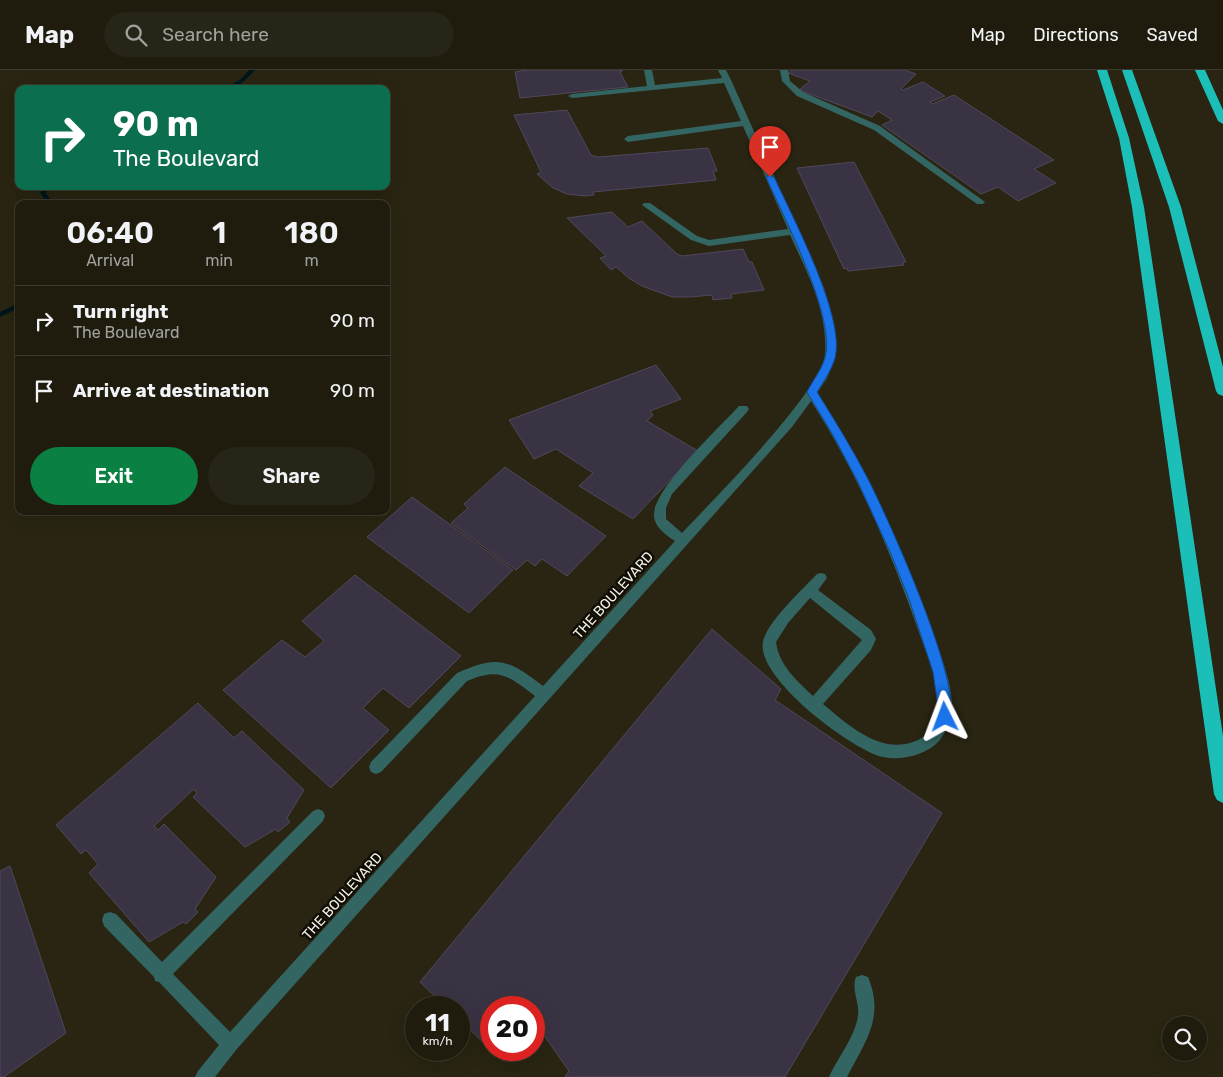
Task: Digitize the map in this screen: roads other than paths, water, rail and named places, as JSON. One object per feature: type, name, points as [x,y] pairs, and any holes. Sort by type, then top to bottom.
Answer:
[{"type":"highway","points":[[1102,70],[1124,138],[1138,207],[1223,794]]},
{"type":"highway","points":[[1127,70],[1175,207],[1223,391]]},
{"type":"highway","points":[[1200,70],[1223,121]]},
{"type":"lane","points":[[648,70],[652,88]]},
{"type":"lane","points":[[784,70],[784,75],[790,87],[800,94],[877,128],[980,202]]},
{"type":"lane","points":[[572,96],[652,88],[725,75]]},
{"type":"lane","name":"THE BOULEVARD","points":[[204,1077],[230,1044],[543,694],[788,424],[822,378],[830,356],[830,331],[819,288],[725,75]]},
{"type":"lane","points":[[628,139],[746,123]]},
{"type":"lane","points":[[647,205],[694,238],[709,243],[794,231]]},
{"type":"lane","points":[[812,392],[837,432],[864,482],[898,556],[915,599],[939,672],[944,695],[945,717],[938,732],[920,747],[899,753],[878,749],[848,734],[813,705],[778,669],[769,654],[769,641],[776,629],[822,578]]},
{"type":"lane","points":[[682,540],[662,525],[659,516],[660,505],[668,491],[743,409]]},
{"type":"lane","points":[[810,591],[866,634],[868,639],[866,646],[813,705]]},
{"type":"lane","points":[[376,767],[462,676],[478,669],[492,666],[506,667],[543,694]]},
{"type":"lane","points":[[161,975],[318,816]]},
{"type":"lane","points":[[110,920],[161,975],[230,1044]]},
{"type":"lane","points":[[838,1077],[862,1031],[868,1015],[862,983]]},
{"type":"waterway","points":[[234,85],[243,80],[252,70]]},
{"type":"waterway","points":[[44,190],[43,193],[48,200]]},
{"type":"waterway","points":[[0,315],[15,307]]}]
